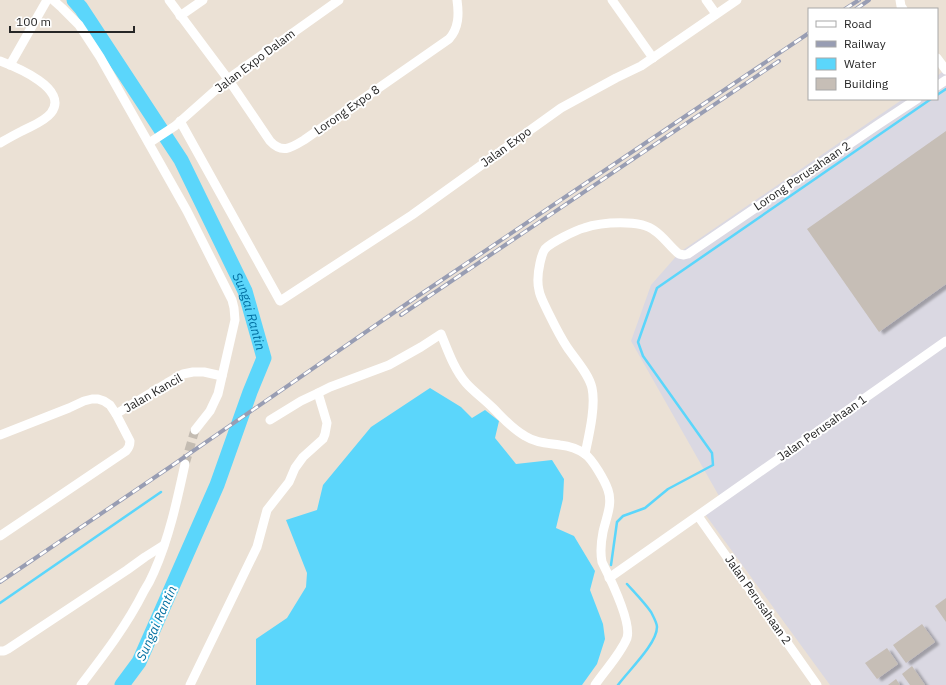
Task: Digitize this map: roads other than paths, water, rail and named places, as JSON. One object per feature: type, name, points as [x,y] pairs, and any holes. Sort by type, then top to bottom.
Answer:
[{"type":"street","points":[[10,65],[47,0]]},
{"type":"street","points":[[53,0],[79,25],[89,39],[152,141],[232,300],[235,320],[218,394],[213,407],[195,430]]},
{"type":"street","name":"Lorong Expo 8","points":[[169,0],[228,79],[270,141],[275,146],[287,149],[304,140],[449,39],[453,35],[457,23],[457,0]]},
{"type":"street","points":[[180,16],[202,0]]},
{"type":"street","name":"Jalan Expo Dalam","points":[[152,141],[178,124],[228,79],[339,0]]},
{"type":"street","points":[[612,0],[653,58]]},
{"type":"street","points":[[706,0],[716,14]]},
{"type":"street","name":"Jalan Expo","points":[[178,124],[280,301],[412,215],[561,108],[641,66],[737,0]]},
{"type":"street","points":[[938,59],[946,70]]},
{"type":"street","points":[[0,62],[10,65],[34,77],[44,84],[50,89],[55,102],[51,113],[39,123],[0,143]]},
{"type":"street","name":"Lorong Perusahaan 2","points":[[585,454],[593,402],[592,386],[560,336],[541,298],[538,282],[539,267],[544,250],[582,228],[612,223],[640,224],[649,227],[655,230],[679,254],[688,254],[915,100]]},
{"type":"street","points":[[270,420],[301,401],[318,393],[389,365],[441,334],[453,364],[462,377],[474,391],[513,428],[524,436],[540,443],[572,448],[585,454],[590,458],[599,472],[608,491],[610,506],[603,533],[601,550],[602,562],[624,614],[628,630],[627,637],[622,648],[595,685]]},
{"type":"street","name":"Jalan Perusahaan 1","points":[[609,578],[946,341]]},
{"type":"street","name":"Jalan Kancil","points":[[0,435],[92,399],[104,401],[110,405],[116,414],[183,374],[204,372],[222,376]]},
{"type":"street","points":[[190,685],[257,547],[266,510],[289,482],[295,468],[303,457],[323,439],[326,434],[327,423],[318,393]]},
{"type":"street","points":[[0,536],[129,448],[130,441],[116,414]]},
{"type":"street","points":[[82,685],[118,636],[154,573],[176,506],[185,464]]},
{"type":"street","name":"Jalan Perusahaan 2","points":[[698,516],[818,685]]},
{"type":"street","points":[[0,651],[8,649],[164,545]]},
{"type":"water","points":[[430,388],[461,407],[472,418],[485,410],[499,421],[495,438],[516,464],[552,460],[564,479],[563,499],[556,528],[574,536],[595,571],[590,590],[603,624],[605,639],[597,664],[582,685],[256,685],[256,639],[287,618],[306,587],[307,573],[286,520],[317,510],[323,485],[371,427]]},
{"type":"waterway","name":"Sungai Rantin","points":[[74,0],[81,8],[181,160],[245,291],[264,358],[250,392],[217,485],[139,662],[122,685]]},
{"type":"waterway","points":[[938,94],[946,89]]},
{"type":"waterway","points":[[611,565],[617,522],[623,516],[645,508],[668,489],[713,465],[712,453],[643,356],[638,342],[657,288],[930,100]]},
{"type":"waterway","points":[[0,603],[161,492]]},
{"type":"waterway","points":[[618,685],[647,649],[656,634],[657,627],[651,612],[627,584]]},
{"type":"tunnel","points":[[185,464],[195,430]]},
{"type":"railway","points":[[847,8],[859,0]]},
{"type":"railway","points":[[857,8],[869,0]]},
{"type":"railway","points":[[0,582],[415,298],[808,34]]},
{"type":"railway","points":[[401,315],[779,61]]}]
